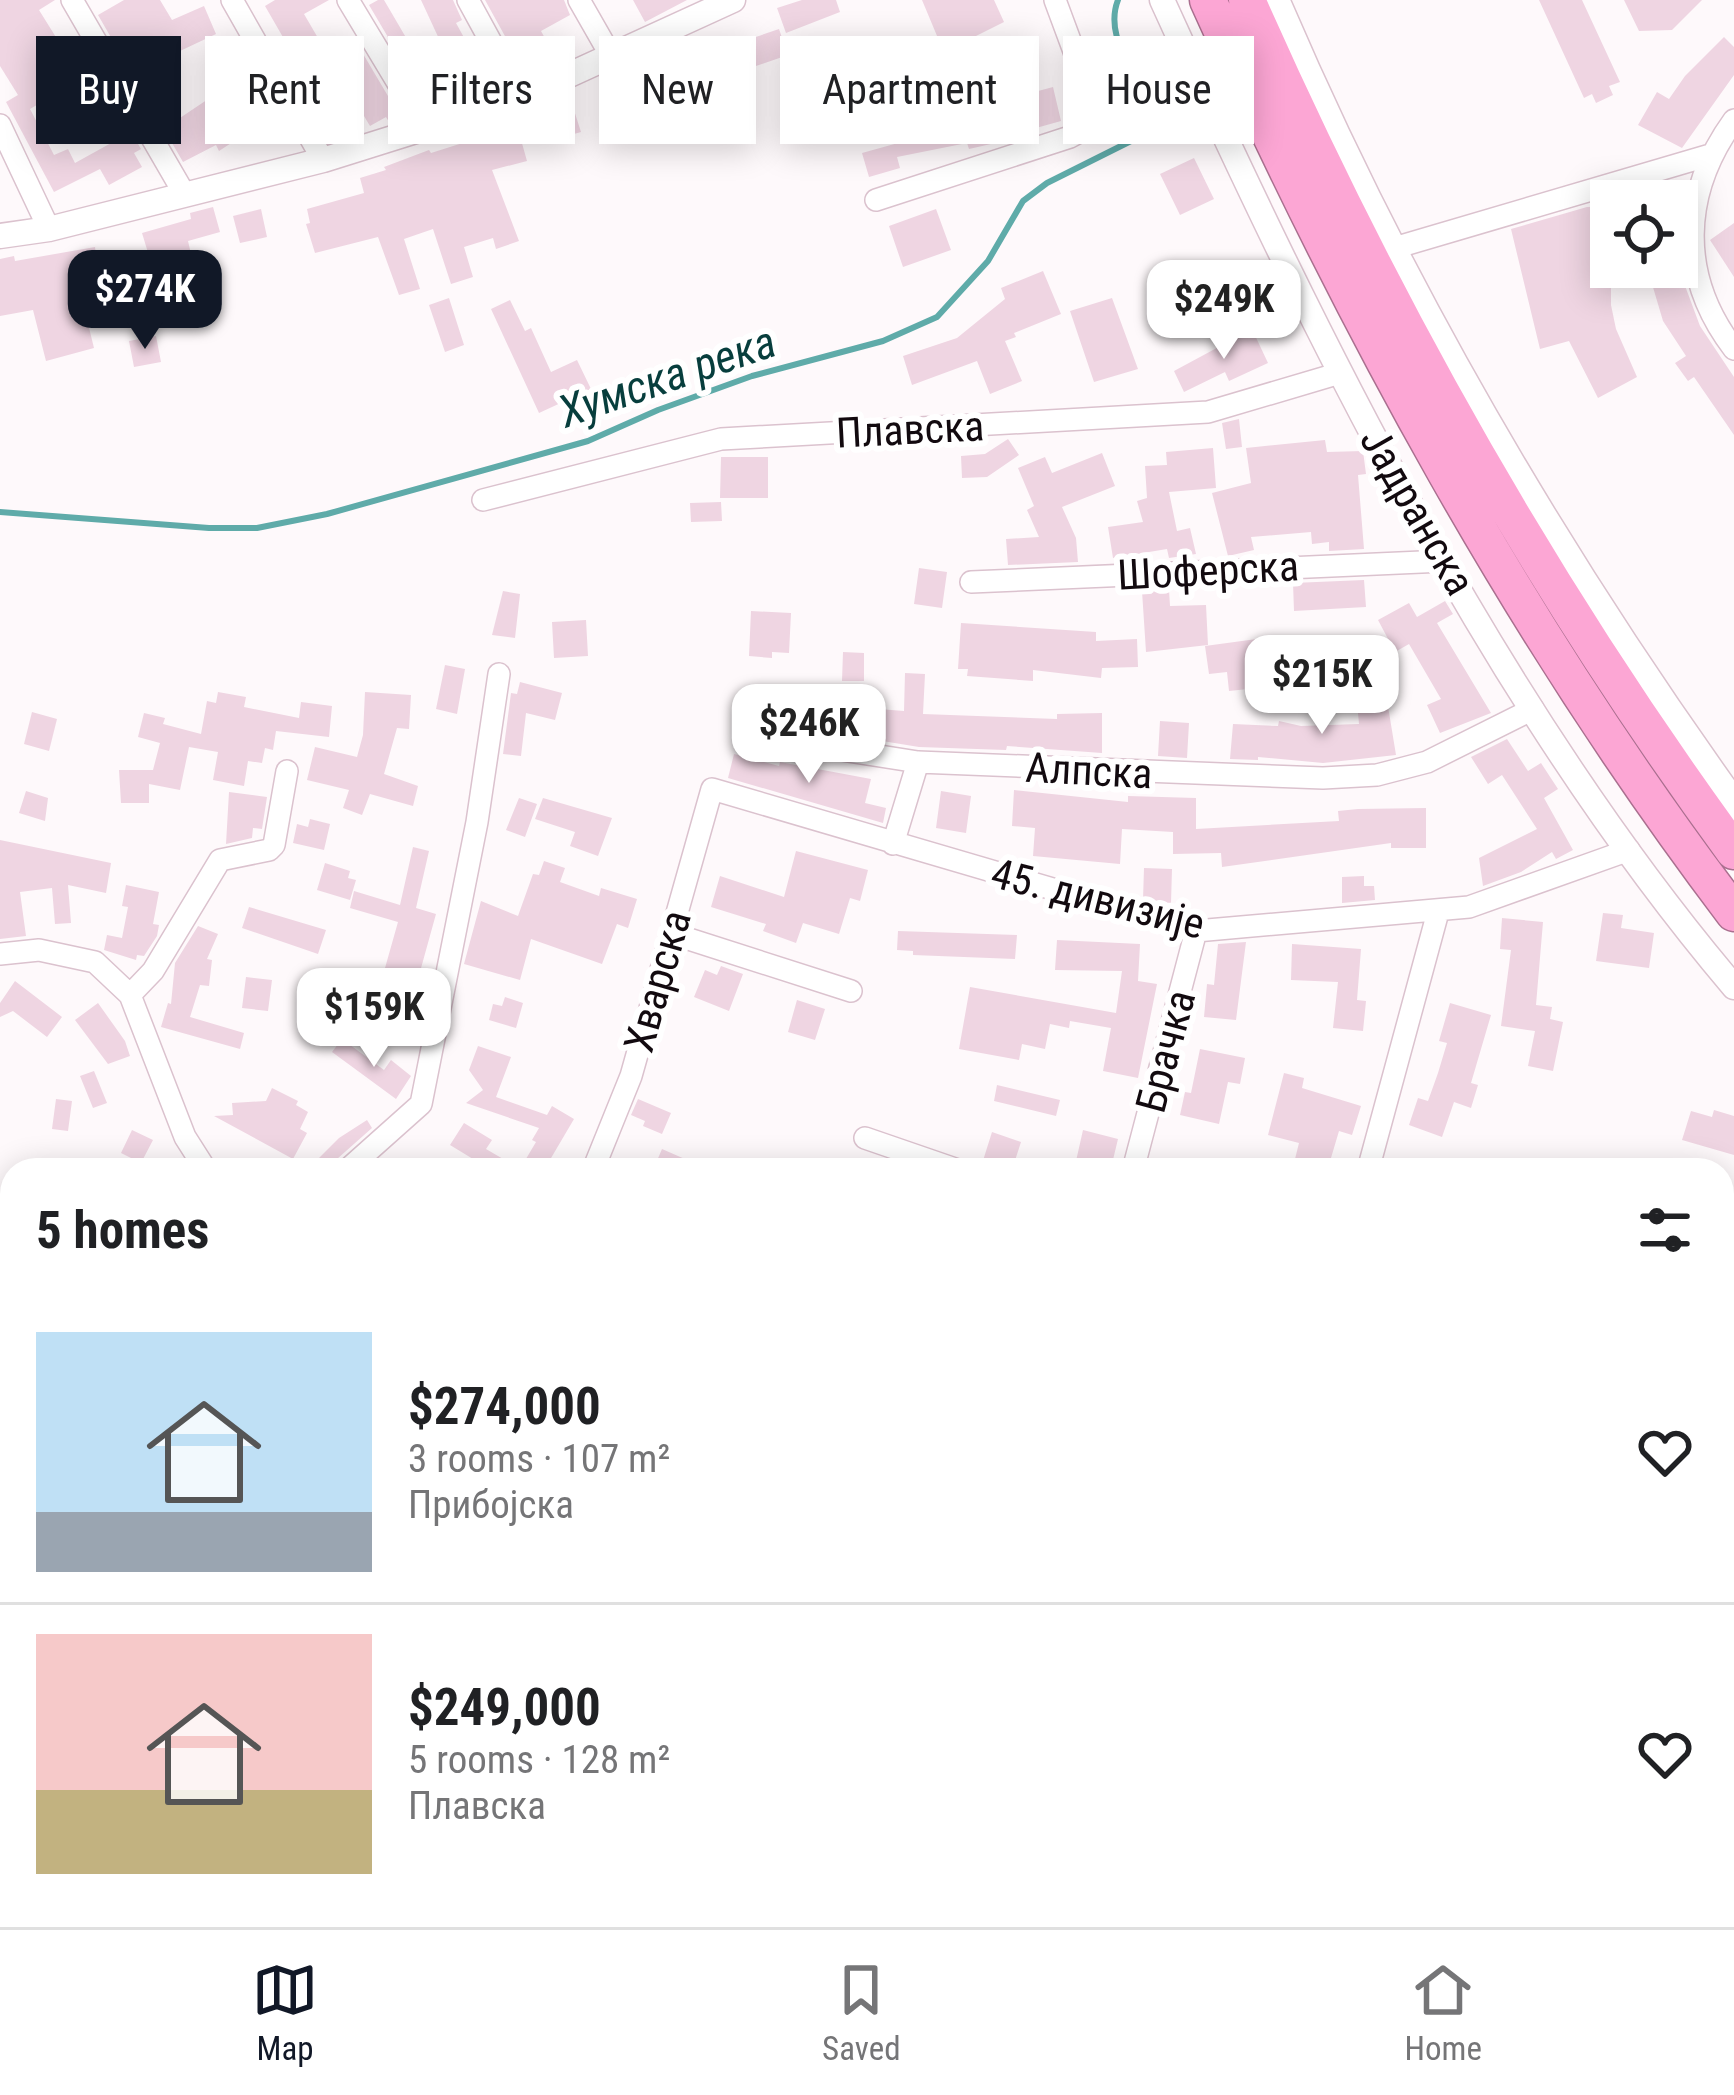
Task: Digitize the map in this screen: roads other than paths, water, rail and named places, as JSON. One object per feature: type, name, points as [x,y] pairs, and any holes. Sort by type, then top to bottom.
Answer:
[{"type":"highway","points":[[1208,0],[1332,264],[1455,493],[1573,685],[1734,913]]},
{"type":"highway","points":[[1247,0],[1322,165],[1470,448],[1617,687],[1734,851]]},
{"type":"main road","points":[[1274,0],[1340,142],[1451,357],[1577,573],[1734,806]]},
{"type":"street","points":[[72,0],[185,195]]},
{"type":"street","points":[[232,0],[323,160]]},
{"type":"street","points":[[348,0],[388,66]]},
{"type":"street","points":[[468,0],[488,36]]},
{"type":"street","points":[[579,0],[600,36]]},
{"type":"street","points":[[1055,0],[1068,36]]},
{"type":"street","name":"Јадранска","points":[[1162,0],[1178,36]]},
{"type":"street","points":[[654,36],[726,2]]},
{"type":"street","points":[[1734,120],[1710,155],[1696,195],[1694,260],[1711,310],[1734,349]]},
{"type":"street","points":[[0,125],[49,229]]},
{"type":"street","points":[[876,200],[1063,139]]},
{"type":"street","points":[[0,236],[49,229],[388,140]]},
{"type":"street","name":"Јадранска","points":[[1229,144],[1340,373],[1533,709],[1629,850],[1734,987]]},
{"type":"street","points":[[1394,248],[1710,155]]},
{"type":"street","name":"Плавска","points":[[483,500],[721,439],[1208,412],[1340,373]]},
{"type":"street","name":"Шоферска","points":[[971,582],[1444,560]]},
{"type":"street","points":[[360,1158],[421,1104],[477,822],[500,674]]},
{"type":"street","name":"Алпска","points":[[747,735],[918,762],[1235,776],[1376,775],[1426,763],[1533,709]]},
{"type":"street","points":[[893,844],[918,762]]},
{"type":"street","points":[[130,995],[153,971],[220,860],[274,845],[287,771]]},
{"type":"street","name":"45. дивизије","points":[[712,789],[1196,931],[1438,912],[1495,899],[1629,850]]},
{"type":"street","name":"Хварска","points":[[598,1158],[631,1076],[712,789]]},
{"type":"street","points":[[1371,1158],[1438,912]]},
{"type":"street","name":"Брачка","points":[[1136,1158],[1196,931]]},
{"type":"street","points":[[670,933],[851,991]]},
{"type":"street","points":[[0,954],[39,950],[95,962],[130,995],[184,1137],[198,1158]]},
{"type":"street","points":[[866,1138],[924,1158]]},
{"type":"waterway","name":"Хумска река","points":[[0,512],[209,528],[257,528],[327,514],[588,441],[752,376],[883,341],[937,317],[988,261],[1023,201],[1047,183],[1135,139],[1147,125],[1141,93],[1116,32],[1118,0]]}]
